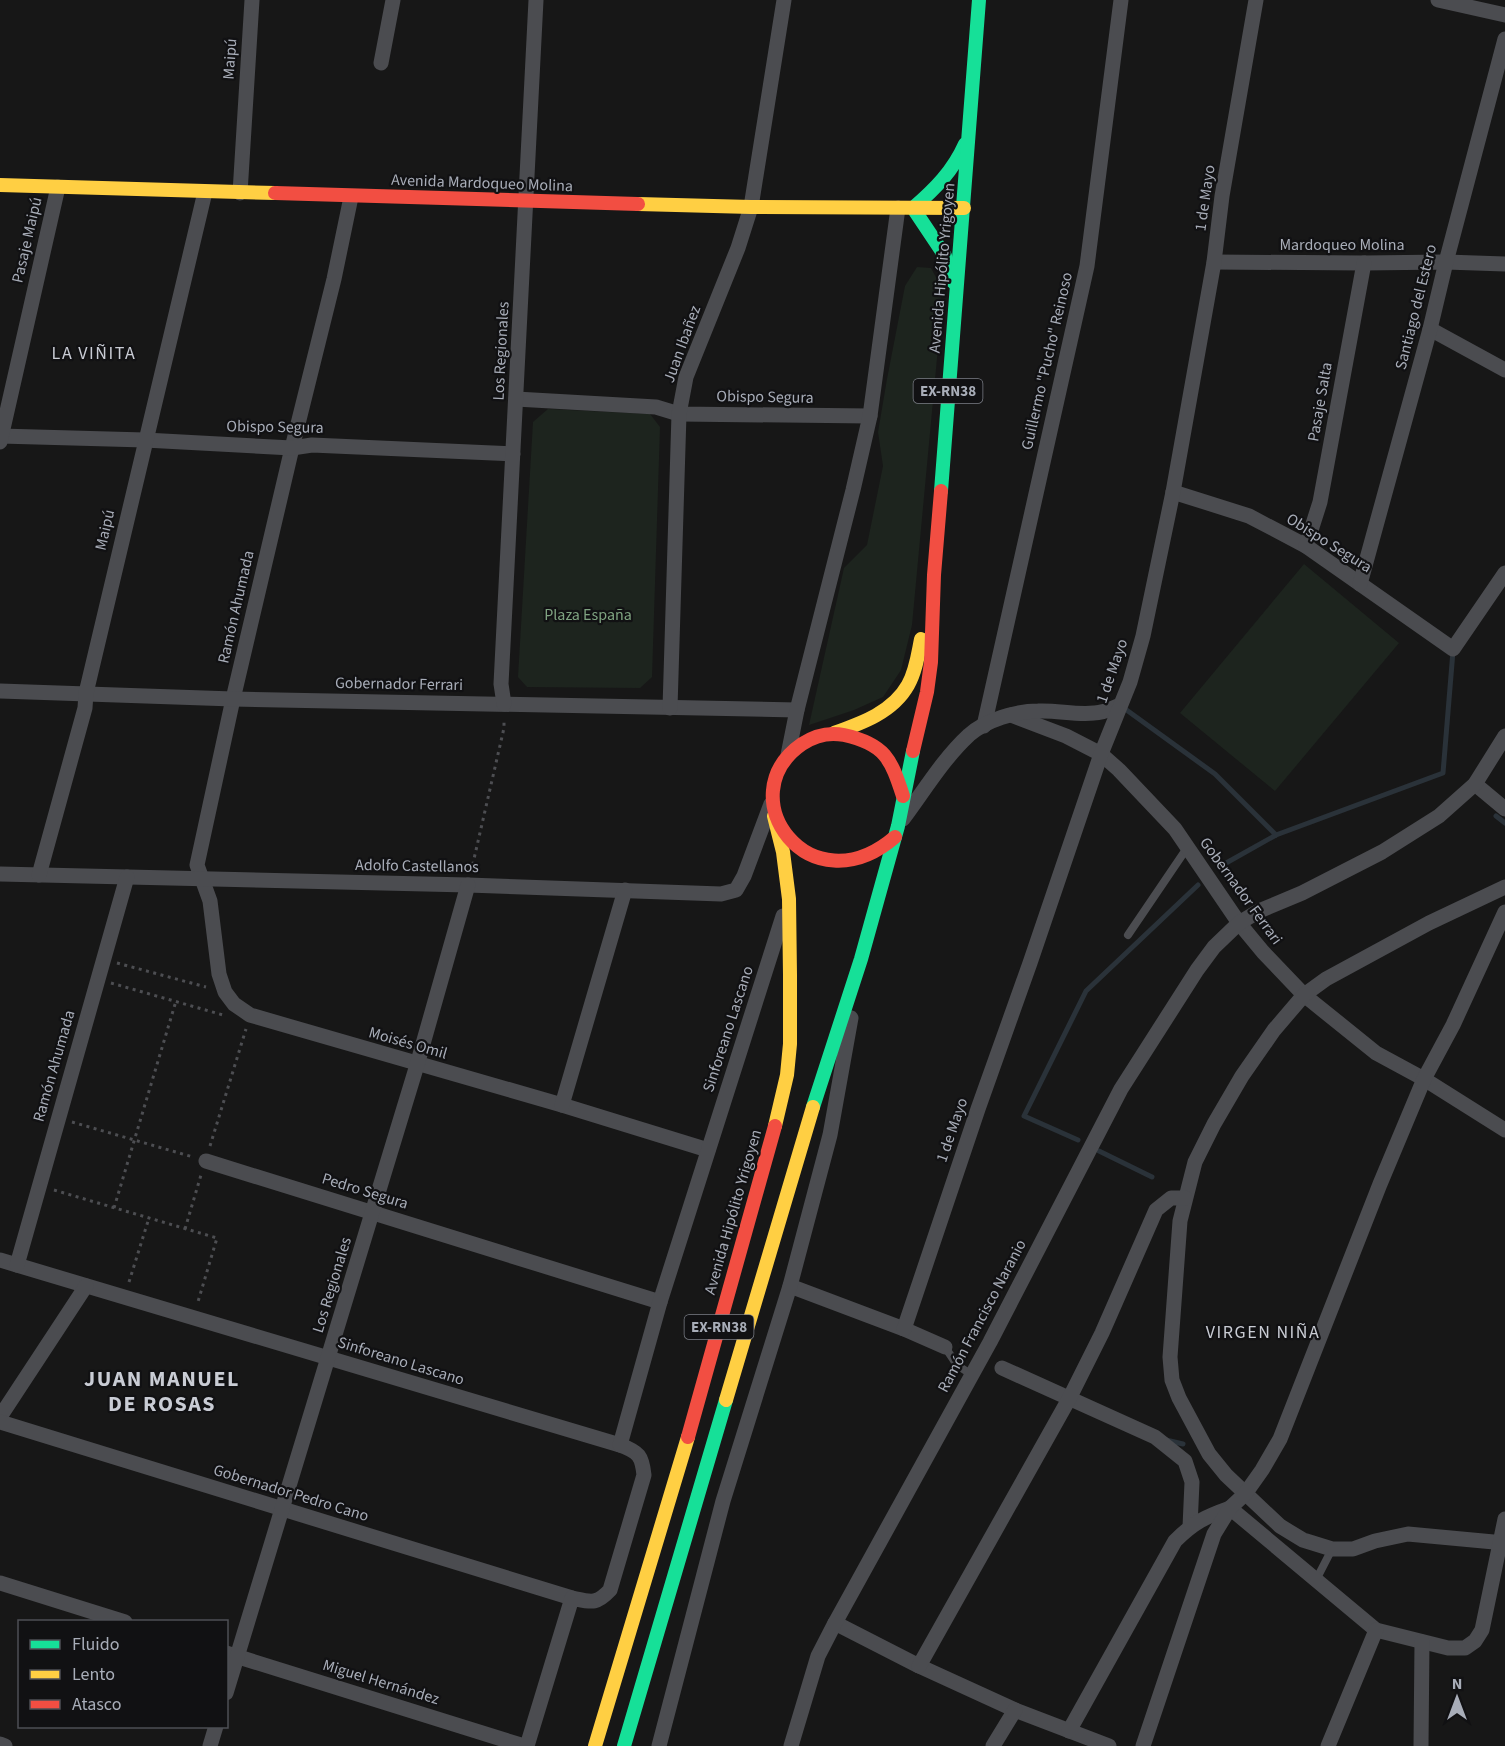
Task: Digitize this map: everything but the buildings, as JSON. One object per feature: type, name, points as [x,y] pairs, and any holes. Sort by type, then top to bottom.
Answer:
[{"type":"main road","name":"Avenida Hipólito Yrigoyen","points":[[903,796],[927,692],[931,662],[934,575],[979,0]]},
{"type":"main road","points":[[956,290],[945,256],[905,208],[939,186],[959,160],[970,130]]},
{"type":"main road","name":"Avenida Mardoqueo Molina","points":[[0,185],[751,207],[964,208]]},
{"type":"main road","name":"Avenida Hipólito Yrigoyen","points":[[834,733],[865,721],[893,704],[908,685],[917,660],[934,575]]},
{"type":"main road","name":"EX-RN38","points":[[624,1746],[826,1063],[861,958],[896,832],[903,796],[894,769],[884,754],[869,742],[852,735],[834,733],[813,737],[788,755],[775,776],[772,789],[773,809]]},
{"type":"main road","name":"Avenida Hipólito Yrigoyen","points":[[595,1746],[681,1462],[787,1075],[790,1044],[789,899],[783,852],[773,809]]},
{"type":"main road","points":[[773,809],[784,834],[791,842],[798,849],[816,858],[837,861],[857,859],[876,852],[896,832]]},
{"type":"street","name":"Maipú","points":[[240,193],[252,0]]},
{"type":"street","points":[[381,63],[393,0]]},
{"type":"street","name":"Los Regionales","points":[[504,704],[501,684],[536,0]]},
{"type":"street","name":"Juan Ibañez","points":[[670,708],[679,414],[686,377],[738,248],[751,207],[784,0]]},
{"type":"street","name":"Guillermo \"Pucho\" Reinoso","points":[[984,726],[1087,266],[1122,0]]},
{"type":"street","name":"1 de Mayo","points":[[904,1329],[1101,754],[1130,682],[1143,636],[1173,492],[1214,262],[1222,196],[1256,0]]},
{"type":"street","points":[[1438,0],[1505,15]]},
{"type":"street","name":"Santiago del Estero","points":[[1360,584],[1430,329],[1505,39]]},
{"type":"street","name":"Pasaje Maipú","points":[[0,438],[58,187]]},
{"type":"street","name":"Maipú","points":[[39,875],[85,708],[86,693],[205,192]]},
{"type":"street","name":"Ramón Ahumada","points":[[225,992],[219,974],[210,901],[197,865],[233,699],[334,279],[351,196]]},
{"type":"street","points":[[788,755],[797,710],[870,416],[905,208]]},
{"type":"street","name":"Mardoqueo Molina","points":[[1214,262],[1505,264]]},
{"type":"street","name":"Pasaje Salta","points":[[1306,546],[1320,502],[1364,263]]},
{"type":"street","points":[[1430,329],[1505,370]]},
{"type":"street","name":"Obispo Segura","points":[[516,399],[656,406],[679,414],[870,416]]},
{"type":"street","name":"Obispo Segura","points":[[0,438],[145,440],[292,448],[312,445],[513,454]]},
{"type":"street","name":"Obispo Segura","points":[[1173,492],[1249,516],[1306,546],[1454,649],[1505,573]]},
{"type":"street","name":"Gobernador Ferrari","points":[[0,691],[233,699],[797,710]]},
{"type":"street","points":[[896,832],[950,756],[970,734],[984,726],[1011,715],[1035,711],[1094,713],[1104,712],[1120,705]]},
{"type":"street","name":"Gobernador Ferrari","points":[[1011,715],[1066,736],[1101,754],[1175,829],[1239,922],[1263,952],[1304,995],[1376,1053],[1424,1079],[1505,1130]]},
{"type":"street","name":"Ramón Francisco Naranio","points":[[791,1746],[818,1656],[835,1623],[990,1342],[1121,1089],[1197,970],[1214,947],[1239,922],[1383,852],[1439,816],[1475,784],[1505,736]]},
{"type":"street","points":[[1475,784],[1505,809]]},
{"type":"street","name":"Adolfo Castellanos","points":[[0,874],[468,885],[721,894],[736,890],[773,809]]},
{"type":"street","name":"Ramón Ahumada","points":[[17,1265],[127,877]]},
{"type":"street","name":"Los Regionales","points":[[228,1681],[232,1654],[282,1509],[417,1065],[468,885]]},
{"type":"street","points":[[1503,1543],[1408,1534],[1375,1541],[1353,1549],[1332,1549],[1304,1540],[1280,1526],[1226,1475],[1209,1454],[1179,1398],[1172,1380],[1170,1356],[1180,1221],[1195,1162],[1242,1076],[1274,1030],[1304,995],[1326,979],[1429,923],[1505,887]]},
{"type":"street","points":[[562,1105],[625,890]]},
{"type":"street","name":"Sinforeano Lascano","points":[[620,1445],[660,1302],[789,899]]},
{"type":"street","points":[[1143,1746],[1214,1534],[1230,1508],[1245,1494],[1262,1470],[1280,1438],[1424,1079],[1454,1025],[1505,912]]},
{"type":"street","points":[[659,1746],[723,1501],[790,1286],[830,1135],[861,958]]},
{"type":"street","points":[[225,992],[234,1004],[250,1015]]},
{"type":"street","name":"Moisés Omil","points":[[250,1015],[562,1105],[708,1150]]},
{"type":"street","name":"Pedro Segura","points":[[206,1161],[660,1302]]},
{"type":"street","points":[[919,1666],[1069,1399],[1102,1333],[1156,1210],[1171,1198],[1185,1198]]},
{"type":"street","name":"Sinforeano Lascano","points":[[0,1260],[634,1451],[642,1461],[644,1475],[610,1590],[601,1600],[590,1602],[572,1598]]},
{"type":"street","points":[[0,1417],[86,1286]]},
{"type":"street","points":[[790,1286],[945,1347]]},
{"type":"street","points":[[1002,1368],[1155,1437],[1185,1461],[1192,1482],[1190,1527]]},
{"type":"street","name":"Gobernador Pedro Cano","points":[[0,1422],[572,1598]]},
{"type":"street","points":[[1069,1731],[1175,1541],[1190,1527],[1208,1516],[1230,1508]]},
{"type":"street","points":[[1230,1508],[1376,1630],[1448,1648],[1465,1648],[1475,1641],[1482,1630],[1503,1543],[1505,1519]]},
{"type":"street","points":[[0,1583],[119,1620]]},
{"type":"street","points":[[526,1746],[572,1598]]},
{"type":"street","points":[[835,1623],[919,1666],[1015,1710],[1108,1746]]},
{"type":"street","points":[[1328,1746],[1376,1630]]},
{"type":"street","points":[[1420,1746],[1422,1642]]},
{"type":"street","name":"Miguel Hernández","points":[[232,1654],[526,1746]]},
{"type":"street","points":[[993,1746],[1015,1710]]},
{"type":"street","points":[[210,1746],[215,1728]]},
{"type":"street","points":[[0,1744],[5,1746]]},
{"type":"lane","points":[[1128,935],[1187,848]]},
{"type":"lane","points":[[945,1347],[957,1365],[972,1375]]},
{"type":"lane","points":[[1316,1580],[1332,1549]]},
{"type":"path","points":[[468,885],[504,728],[504,704]]},
{"type":"path","points":[[103,959],[225,992]]},
{"type":"path","points":[[98,979],[224,1016]]},
{"type":"path","points":[[114,1208],[176,1001]]},
{"type":"path","points":[[185,1229],[250,1015]]},
{"type":"path","points":[[59,1118],[206,1161]]},
{"type":"path","points":[[39,1186],[217,1238],[193,1318]]},
{"type":"path","points":[[124,1297],[149,1218]]},
{"type":"green space","points":[[917,267],[931,268],[941,287],[940,326],[912,625],[901,670],[883,697],[854,710],[809,725],[844,568],[867,545],[883,466],[878,432],[887,379],[905,286]]},
{"type":"green space","name":"Plaza España","points":[[548,409],[650,414],[660,427],[652,677],[640,688],[527,687],[518,677],[533,422]]},
{"type":"green space","points":[[1304,564],[1399,643],[1275,791],[1180,713]]},
{"type":"waterway","points":[[1219,867],[1276,835],[1443,773],[1453,651]]},
{"type":"waterway","points":[[1121,706],[1215,774],[1276,835]]},
{"type":"waterway","points":[[1496,816],[1505,823]]},
{"type":"waterway","points":[[1078,1140],[1024,1116],[1086,991],[1198,885]]},
{"type":"waterway","points":[[1099,1151],[1152,1177]]},
{"type":"waterway","points":[[1166,1440],[1183,1444]]},
{"type":"traffic: fast","points":[[941,491],[979,0]]},
{"type":"traffic: fast","points":[[953,282],[945,256],[913,208],[943,179],[965,144]]},
{"type":"traffic: fast","points":[[813,1107],[861,959],[898,826],[913,751]]},
{"type":"traffic: fast","points":[[624,1746],[726,1400]]},
{"type":"traffic: slow","points":[[0,185],[275,193]]},
{"type":"traffic: slow","points":[[638,204],[964,208]]},
{"type":"traffic: slow","points":[[834,733],[876,715],[902,694],[913,674],[921,639]]},
{"type":"traffic: slow","points":[[774,816],[783,852],[789,899],[790,975],[790,1044],[787,1075],[775,1126]]},
{"type":"traffic: slow","points":[[726,1400],[813,1107]]},
{"type":"traffic: slow","points":[[595,1746],[688,1437]]},
{"type":"traffic: jam","points":[[275,193],[638,204]]},
{"type":"traffic: jam","points":[[913,751],[927,692],[931,662],[934,575],[941,491]]},
{"type":"traffic: jam","points":[[895,837],[864,856],[834,861],[808,853],[788,837],[776,816],[773,791],[781,766],[802,744],[822,735],[838,734],[858,739],[878,748],[890,763],[903,796]]},
{"type":"traffic: jam","points":[[688,1437],[775,1126]]},
{"type":"district","name":"LA VIÑITA","points":[[94,353]]},
{"type":"district","name":"VIRGEN NIÑA","points":[[1263,1332]]},
{"type":"district","name":"JUAN MANUEL DE ROSAS","points":[[162,1392]]}]
